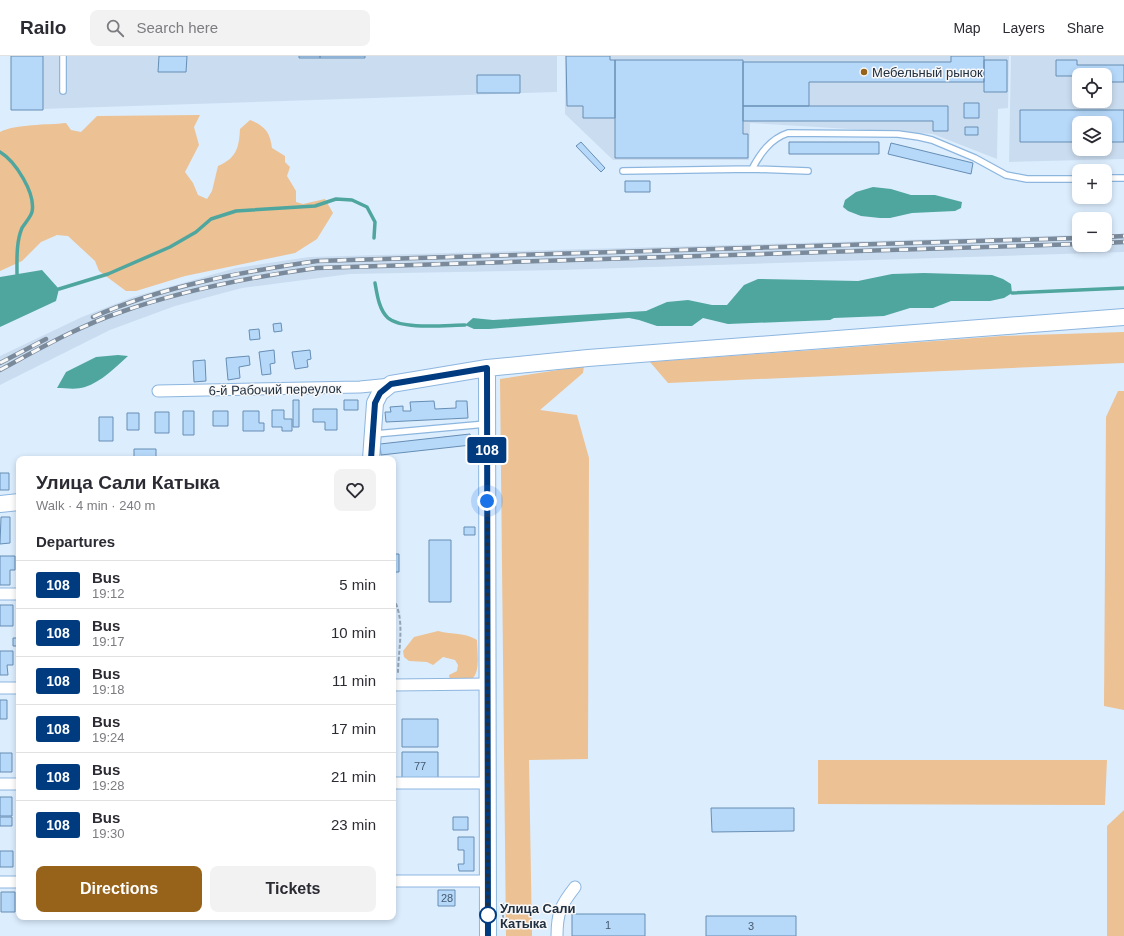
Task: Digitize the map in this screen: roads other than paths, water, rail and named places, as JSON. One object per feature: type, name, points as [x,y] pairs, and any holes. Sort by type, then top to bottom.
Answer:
[{"type":"main road","points":[[371,456],[375,403],[380,393],[391,384],[487,368],[604,357],[1124,317]]},
{"type":"main road","points":[[487,368],[488,936]]},
{"type":"main road","points":[[0,504],[16,502]]},
{"type":"street","name":"6-й Рабочий переулок","points":[[158,391],[360,387],[391,384]]},
{"type":"street","points":[[0,594],[16,594]]},
{"type":"street","points":[[396,685],[488,684]]},
{"type":"street","points":[[0,688],[16,688]]},
{"type":"street","points":[[396,783],[488,783]]},
{"type":"street","points":[[0,784],[16,784]]},
{"type":"street","points":[[396,881],[488,881]]},
{"type":"street","points":[[0,882],[16,882]]},
{"type":"street","points":[[557,936],[557,918],[562,904],[575,886]]},
{"type":"lane","points":[[63,56],[63,91]]},
{"type":"lane","points":[[752,169],[761,153],[779,136],[788,133],[892,134],[932,140],[975,158],[1006,175],[1027,179],[1072,179]]},
{"type":"lane","points":[[623,171],[752,169],[808,171]]},
{"type":"lane","points":[[1112,178],[1124,178]]},
{"type":"lane","points":[[372,434],[487,424]]},
{"type":"waterway","points":[[0,152],[6,156],[18,170],[28,187],[31,196],[32,212],[20,233],[17,251],[17,274]]},
{"type":"waterway","points":[[59,289],[108,274],[170,247],[196,232],[211,219],[236,211],[315,206],[336,199],[352,200],[367,207],[375,222],[374,238]]},
{"type":"waterway","points":[[375,283],[382,311],[388,318],[395,322],[403,324],[436,326],[465,325]]},
{"type":"waterway","points":[[1012,293],[1124,288]]},
{"type":"railway","points":[[1112,237],[1124,236]]},
{"type":"railway","points":[[93,317],[120,306],[175,289],[231,275],[317,261],[1072,238]]},
{"type":"railway","points":[[1112,243],[1124,242]]},
{"type":"railway","points":[[0,370],[44,346],[90,324],[145,304],[218,285],[317,268],[1072,244]]},
{"type":"railway","points":[[0,363],[46,339]]},
{"type":"place","name":"Мебельный рынок","points":[[864,72]]},
{"type":"place","name":"Улица Сали Катыка","points":[[488,915]]}]
